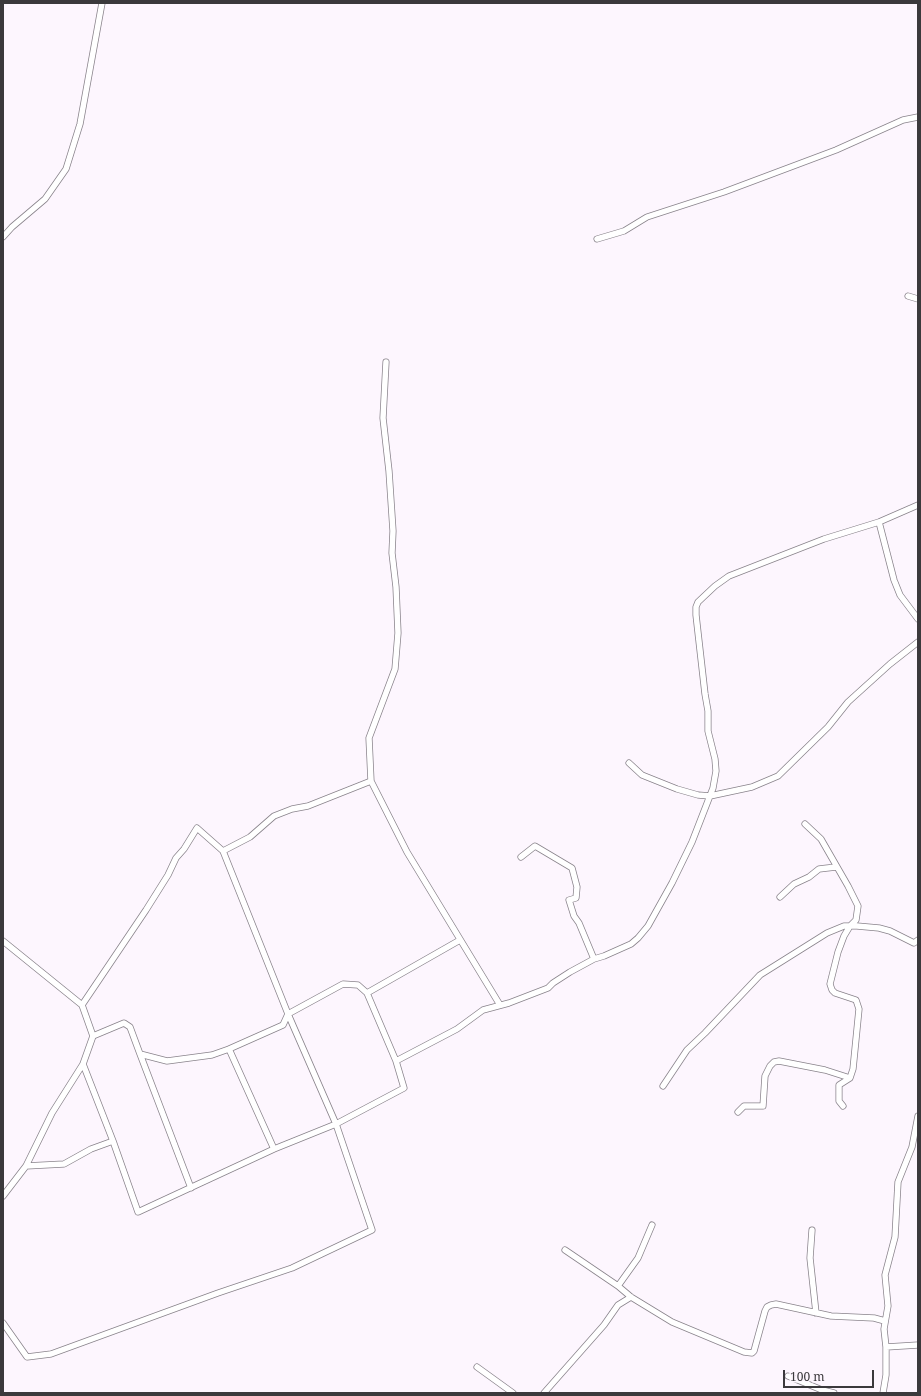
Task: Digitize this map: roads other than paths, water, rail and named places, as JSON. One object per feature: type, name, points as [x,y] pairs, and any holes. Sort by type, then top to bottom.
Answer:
[{"type":"street","points":[[3,237],[12,227],[45,199],[66,169],[80,124],[102,3]]},
{"type":"street","points":[[597,239],[624,231],[647,217],[724,192],[836,150],[903,120],[918,117]]},
{"type":"street","points":[[908,296],[918,299]]},
{"type":"street","points":[[386,362],[383,418],[389,471],[392,554],[396,587],[398,633],[395,669],[369,738],[371,780],[407,852],[500,1005]]},
{"type":"street","points":[[396,1061],[457,1029],[483,1010],[548,988],[570,972],[594,959],[631,944],[648,926],[679,870],[692,842],[713,788],[716,772],[715,759],[708,731],[708,711],[696,615],[696,607],[698,602],[715,586],[729,576],[824,540],[879,522],[918,505]]},
{"type":"street","points":[[879,522],[894,580],[900,595],[918,619]]},
{"type":"street","points":[[629,764],[642,775],[687,792],[710,796],[752,787],[778,776],[828,727],[848,702],[890,664],[918,642]]},
{"type":"street","points":[[223,851],[250,837],[274,816],[292,809],[308,806],[371,780]]},
{"type":"street","points":[[805,824],[821,839],[858,906],[856,920],[844,936],[838,952],[830,984],[835,993],[856,1000],[860,1009],[854,1069],[850,1078],[839,1084],[839,1101],[843,1106]]},
{"type":"street","points":[[3,1323],[27,1357],[50,1354],[218,1293],[292,1268],[372,1230],[336,1124],[288,1014],[223,851],[197,828],[184,849],[176,858],[168,875],[146,910],[82,1005]]},
{"type":"street","points":[[521,857],[534,846],[572,868],[577,887],[576,898],[569,900],[574,916],[579,923],[594,959]]},
{"type":"street","points":[[780,897],[794,884],[809,877],[819,869],[836,867]]},
{"type":"street","points":[[663,1086],[687,1050],[705,1034],[760,975],[827,933],[844,926],[879,928],[890,931],[914,943],[918,940]]},
{"type":"street","points":[[366,993],[460,940]]},
{"type":"street","points":[[3,941],[82,1005],[93,1036],[83,1064],[52,1112],[26,1166],[3,1196]]},
{"type":"street","points":[[83,1064],[138,1212],[274,1149],[336,1124],[404,1088],[396,1061],[366,993],[358,985],[343,984],[288,1014],[283,1025],[212,1055],[168,1061],[140,1054]]},
{"type":"street","points":[[93,1036],[124,1023],[130,1027],[191,1188]]},
{"type":"street","points":[[229,1049],[274,1149]]},
{"type":"street","points":[[738,1112],[744,1106],[763,1106],[765,1076],[770,1066],[774,1062],[779,1061],[825,1070],[850,1078]]},
{"type":"street","points":[[883,1393],[886,1375],[886,1347],[884,1329],[888,1306],[885,1275],[895,1237],[897,1189],[912,1147],[918,1116]]},
{"type":"street","points":[[26,1166],[64,1164],[91,1149],[113,1142]]},
{"type":"street","points":[[618,1286],[638,1258],[652,1224]]},
{"type":"street","points":[[812,1230],[810,1258],[816,1313]]},
{"type":"street","points":[[565,1250],[618,1286],[631,1297],[672,1322],[748,1353],[754,1351],[767,1307],[776,1304],[831,1316],[874,1318],[885,1321]]},
{"type":"street","points":[[544,1393],[604,1325],[618,1305],[631,1297]]},
{"type":"street","points":[[886,1347],[918,1345]]},
{"type":"street","points":[[477,1367],[513,1393]]},
{"type":"street","points":[[788,1376],[822,1390],[834,1393]]}]
